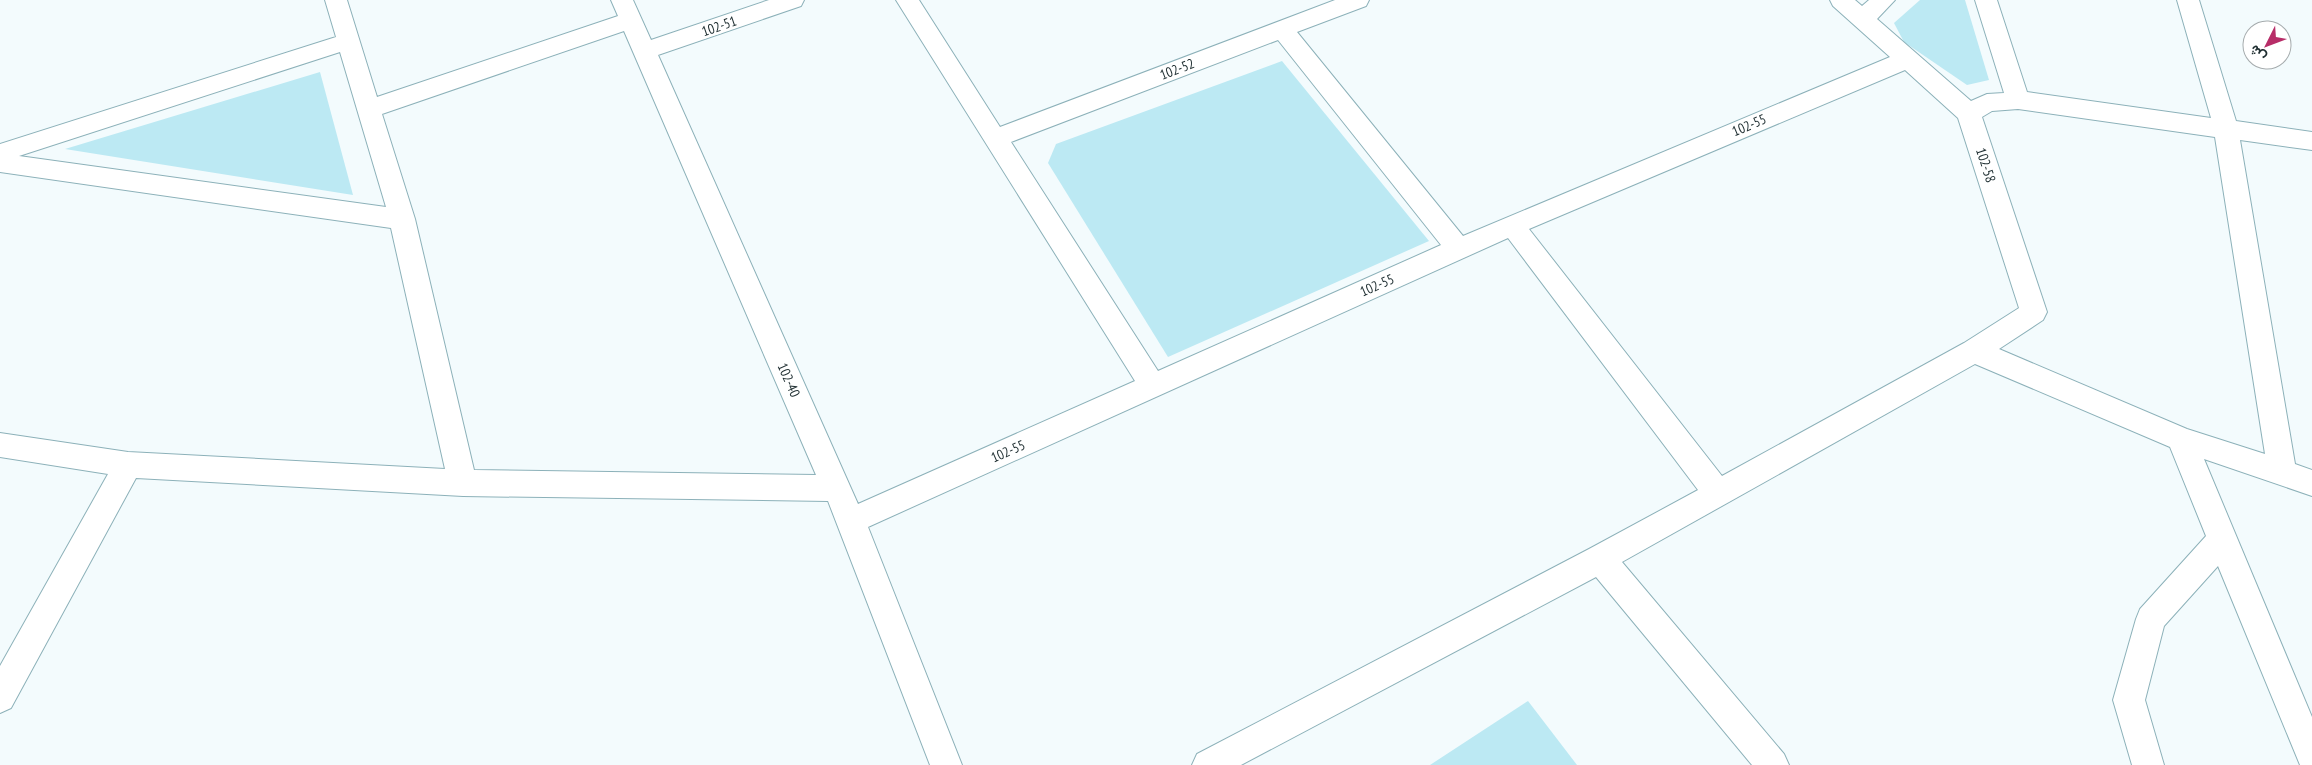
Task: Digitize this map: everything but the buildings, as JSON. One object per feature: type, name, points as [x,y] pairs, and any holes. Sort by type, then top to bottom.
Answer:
[{"type":"street","points":[[336,0],[402,219],[463,483]]},
{"type":"street","name":"102-51","points":[[645,52],[793,0]]},
{"type":"street","points":[[907,0],[1153,386]]},
{"type":"street","name":"102-52","points":[[996,138],[1358,0]]},
{"type":"street","points":[[1841,0],[1969,113],[1987,103],[2018,100],[2312,141]]},
{"type":"street","points":[[1862,19],[1884,0]]},
{"type":"street","points":[[1986,0],[2018,100]]},
{"type":"street","points":[[2188,0],[2226,129],[2282,472]]},
{"type":"street","points":[[369,109],[627,10]]},
{"type":"street","name":"102-40","points":[[627,10],[851,521],[946,765]]},
{"type":"street","points":[[1282,29],[1459,249]]},
{"type":"street","points":[[4,165],[59,135],[348,41]]},
{"type":"street","name":"102-55","points":[[851,521],[1512,224],[1908,59]]},
{"type":"street","name":"102-58","points":[[1969,113],[2034,312],[1974,350]]},
{"type":"street","points":[[4,165],[402,219]]},
{"type":"street","points":[[1512,224],[1717,492]]},
{"type":"street","points":[[1208,765],[1600,559],[1974,350],[2181,439],[2312,483]]},
{"type":"street","points":[[2181,439],[2312,756]]},
{"type":"street","points":[[0,445],[128,465],[463,483],[836,488]]},
{"type":"street","points":[[0,697],[128,465]]},
{"type":"street","points":[[2148,765],[2129,700],[2151,619],[2222,540]]},
{"type":"street","points":[[1600,559],[1773,765]]},
{"type":"shaded area","points":[[1920,0],[1965,0],[1989,80],[1967,85],[1904,42],[1894,23]]},
{"type":"shaded area","points":[[1282,61],[1429,241],[1168,357],[1048,163],[1056,144]]},
{"type":"shaded area","points":[[320,72],[353,195],[65,149]]},
{"type":"shaded area","points":[[1528,701],[1577,765],[1430,765]]}]
